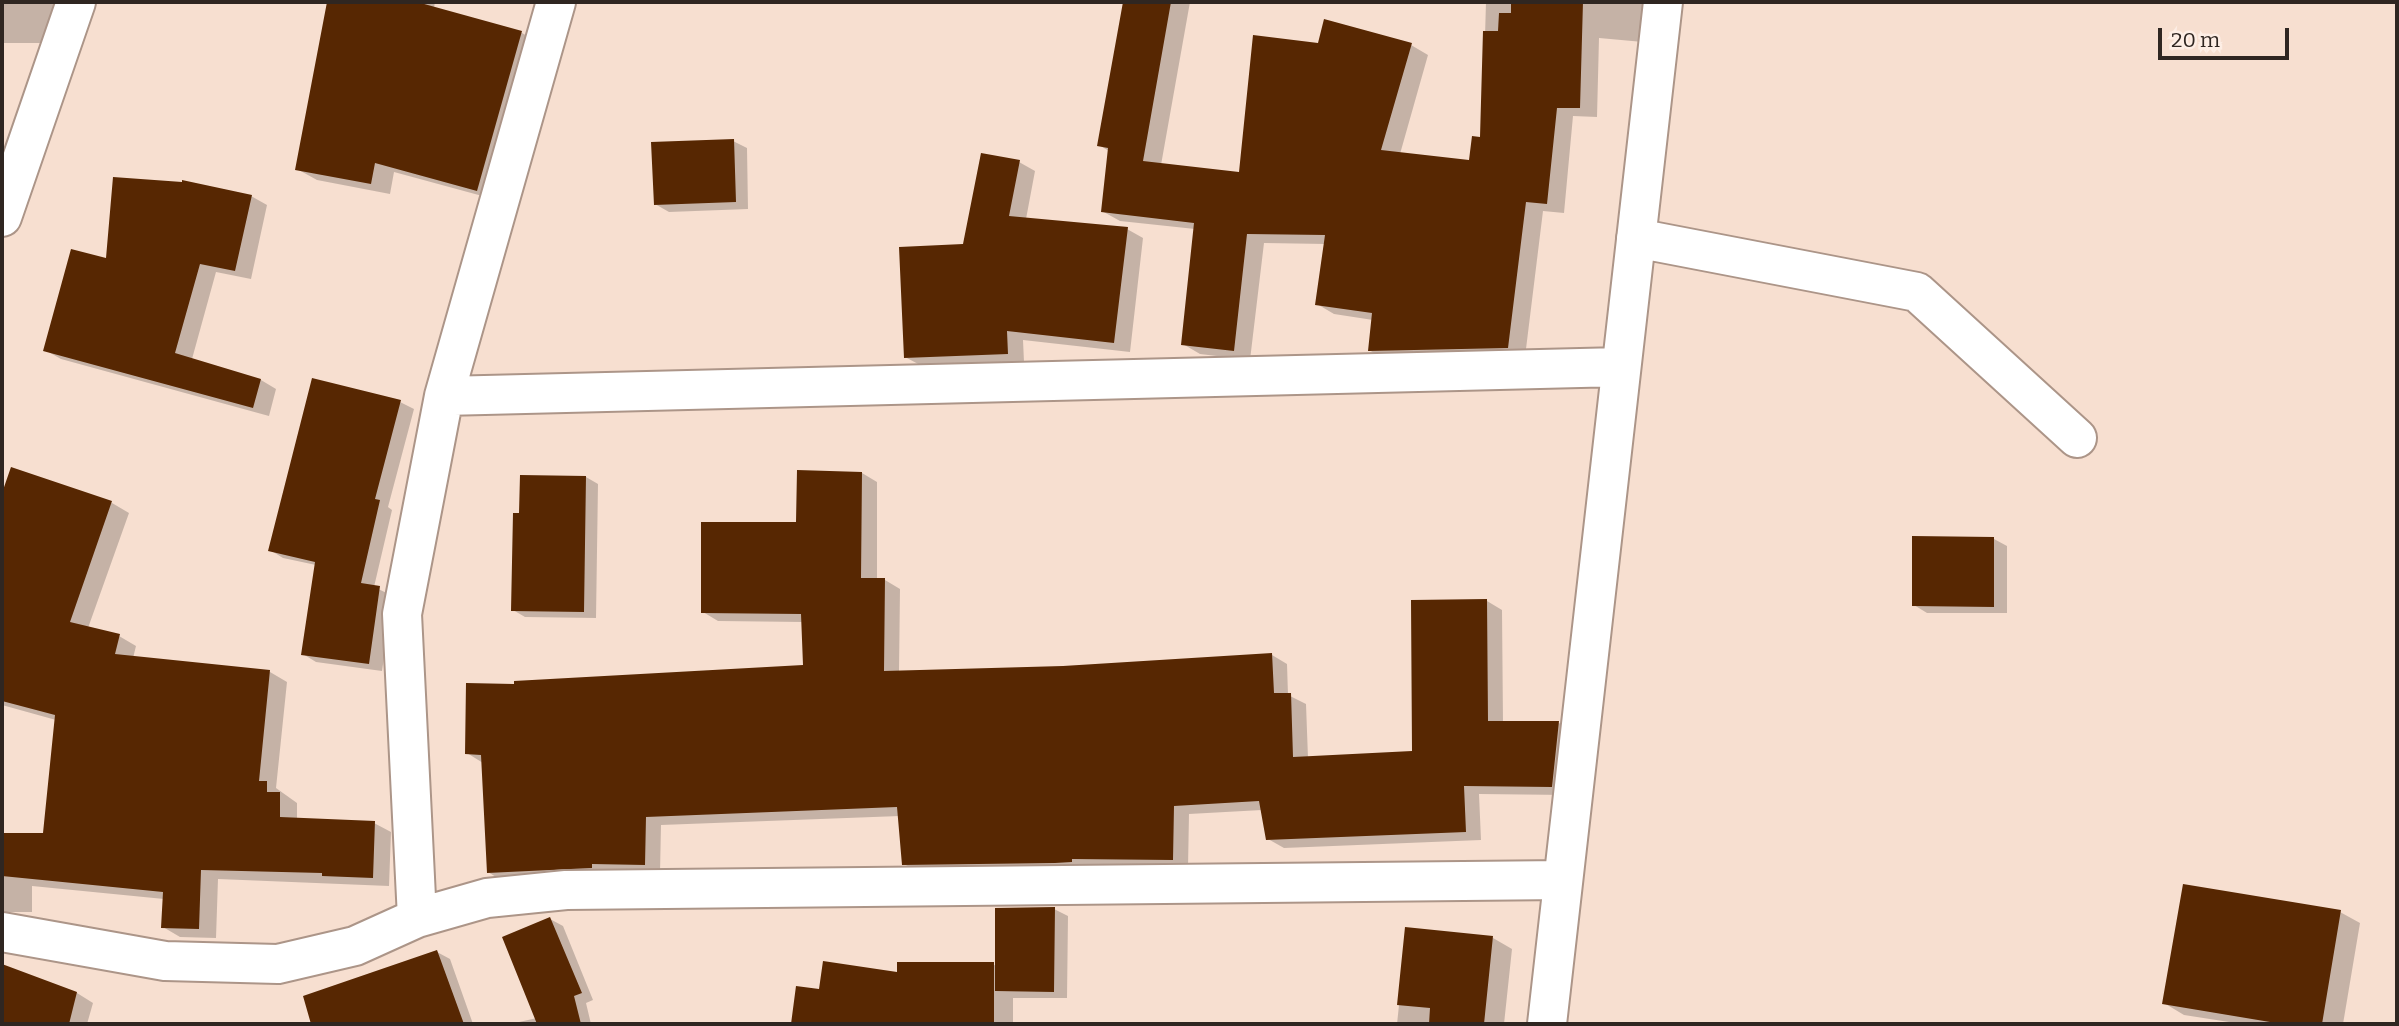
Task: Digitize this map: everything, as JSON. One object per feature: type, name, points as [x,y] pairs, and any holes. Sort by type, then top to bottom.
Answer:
[{"type":"street","points":[[2,217],[76,2]]},
{"type":"street","points":[[417,918],[402,614],[444,396],[556,2]]},
{"type":"street","points":[[1547,1024],[1663,2]]},
{"type":"street","points":[[1636,238],[1917,292],[2077,438]]},
{"type":"street","points":[[444,396],[1621,366]]},
{"type":"street","points":[[2,932],[165,961],[278,964],[355,946],[417,918],[487,898],[566,890],[1563,880]]},
{"type":"building","points":[[327,2],[417,2],[522,31],[477,191],[375,163],[371,184],[295,170]]},
{"type":"building","points":[[1123,2],[1171,2],[1143,161],[1239,172],[1253,35],[1318,43],[1324,19],[1412,43],[1381,150],[1469,160],[1472,136],[1480,137],[1483,31],[1498,31],[1499,13],[1511,13],[1511,2],[1583,2],[1580,108],[1557,108],[1547,204],[1526,202],[1508,348],[1368,351],[1372,313],[1315,305],[1325,235],[1247,234],[1234,351],[1181,345],[1194,223],[1101,212],[1108,148],[1097,146]]},
{"type":"building","points":[[734,139],[736,202],[654,205],[651,142]]},
{"type":"building","points":[[981,153],[1020,160],[1009,216],[1128,227],[1114,343],[1007,331],[1008,354],[904,358],[899,247],[963,244]]},
{"type":"building","points":[[113,177],[182,180],[252,195],[235,271],[200,264],[175,353],[261,379],[253,408],[43,351],[71,249],[106,258]]},
{"type":"building","points":[[312,378],[401,400],[375,499],[380,500],[361,583],[380,586],[369,664],[301,655],[315,562],[268,551]]},
{"type":"building","points":[[11,467],[112,501],[70,622],[120,634],[115,654],[270,670],[259,781],[267,781],[267,792],[280,792],[280,817],[375,821],[373,878],[322,876],[322,873],[201,870],[199,929],[161,928],[163,892],[2,876],[2,833],[43,833],[55,715],[2,701],[2,493]]},
{"type":"building","points":[[797,470],[862,472],[861,578],[885,578],[884,671],[1063,666],[1272,653],[1274,693],[1291,693],[1293,757],[1412,751],[1411,600],[1487,599],[1488,721],[1559,721],[1552,787],[1464,786],[1466,832],[1266,840],[1259,801],[1174,806],[1173,860],[1072,859],[1072,862],[1055,863],[902,865],[897,807],[646,817],[645,865],[592,864],[592,868],[487,873],[481,755],[465,754],[466,683],[514,684],[514,681],[803,665],[801,614],[701,613],[701,522],[796,522]]},
{"type":"building","points":[[520,475],[586,476],[584,612],[511,611],[513,513],[519,513]]},
{"type":"building","points":[[1912,536],[1994,537],[1994,607],[1912,606]]},
{"type":"building","points":[[2183,884],[2341,910],[2322,1024],[2282,1024],[2162,1004]]},
{"type":"building","points":[[1055,907],[1054,992],[995,991],[995,908]]},
{"type":"building","points":[[550,917],[582,993],[574,996],[581,1024],[537,1024],[502,937]]},
{"type":"building","points":[[1405,927],[1493,936],[1484,1024],[1429,1024],[1430,1008],[1397,1005]]},
{"type":"building","points":[[437,950],[464,1024],[311,1024],[303,996]]},
{"type":"building","points":[[823,961],[897,972],[897,962],[994,962],[994,1024],[791,1024],[796,986],[819,989]]},
{"type":"building","points":[[2,964],[77,992],[69,1024],[2,1024]]}]
